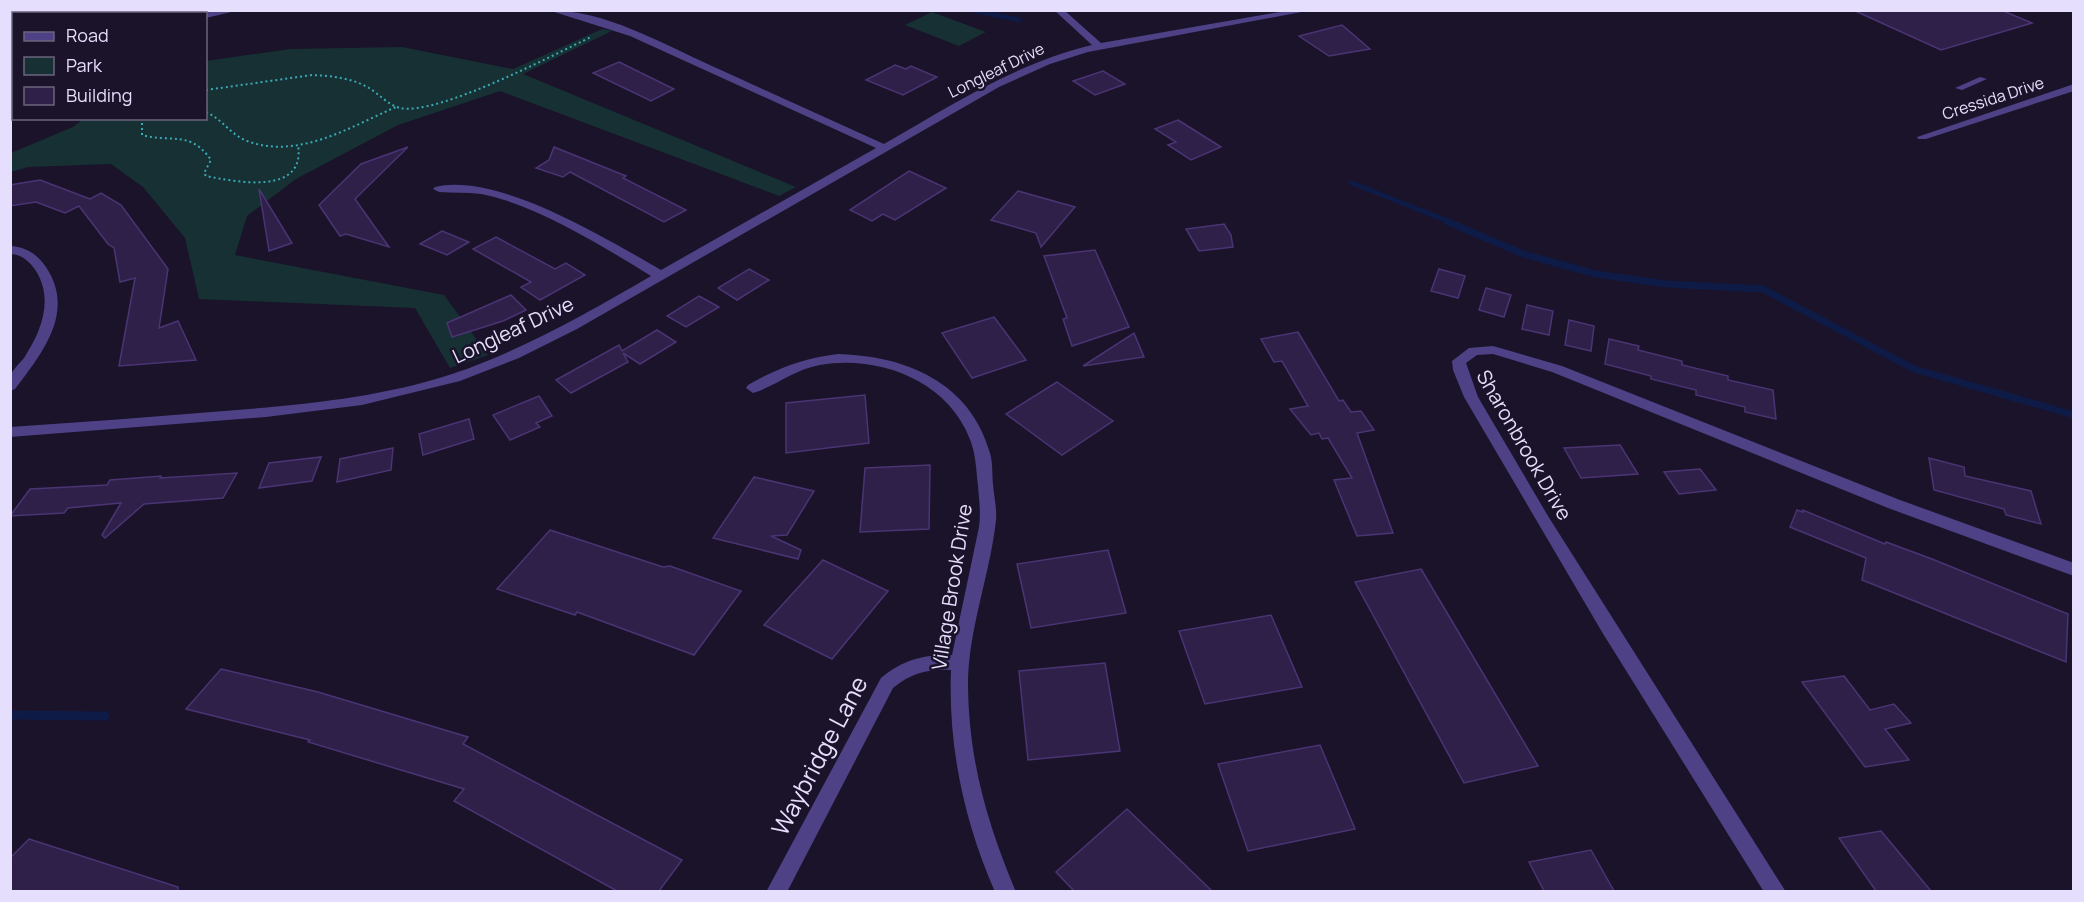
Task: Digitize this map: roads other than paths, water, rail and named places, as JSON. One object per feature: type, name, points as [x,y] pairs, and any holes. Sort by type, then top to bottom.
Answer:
[{"type":"street","points":[[207,15],[236,10]]},
{"type":"street","points":[[552,10],[582,17],[633,34],[884,148]]},
{"type":"street","points":[[1058,10],[1099,47]]},
{"type":"street","name":"Longleaf Drive","points":[[10,432],[344,405],[400,393],[495,364],[591,315],[995,85],[1026,70],[1057,58],[1099,47],[1308,10]]},
{"type":"street","name":"Cressida Drive","points":[[1922,137],[2073,87]]},
{"type":"street","points":[[439,189],[482,190],[532,207],[595,237],[661,276]]},
{"type":"street","points":[[10,250],[20,250],[31,256],[50,281],[53,300],[42,339],[10,386]]},
{"type":"street","name":"Sharonbrook Drive","points":[[1776,891],[1642,683],[1551,534],[1476,405],[1458,369],[1459,361],[1474,351],[1493,350],[1557,369],[1894,504],[2073,570]]},
{"type":"street","name":"Village Brook Drive","points":[[753,388],[787,369],[813,361],[841,357],[872,360],[902,368],[927,380],[957,405],[973,428],[982,453],[989,514],[960,663],[959,684],[964,757],[975,811],[990,860],[1006,891]]},
{"type":"street","name":"Waybridge Lane","points":[[776,891],[887,683],[910,665],[930,662],[960,663]]},
{"type":"lane","points":[[1959,88],[1983,79]]},
{"type":"waterway","points":[[972,10],[1019,20]]},
{"type":"waterway","points":[[1352,183],[1450,222]]},
{"type":"waterway","points":[[1446,221],[1523,254],[1596,274],[1666,284],[1763,289],[1914,369],[2074,415]]},
{"type":"waterway","points":[[10,715],[105,716]]}]
